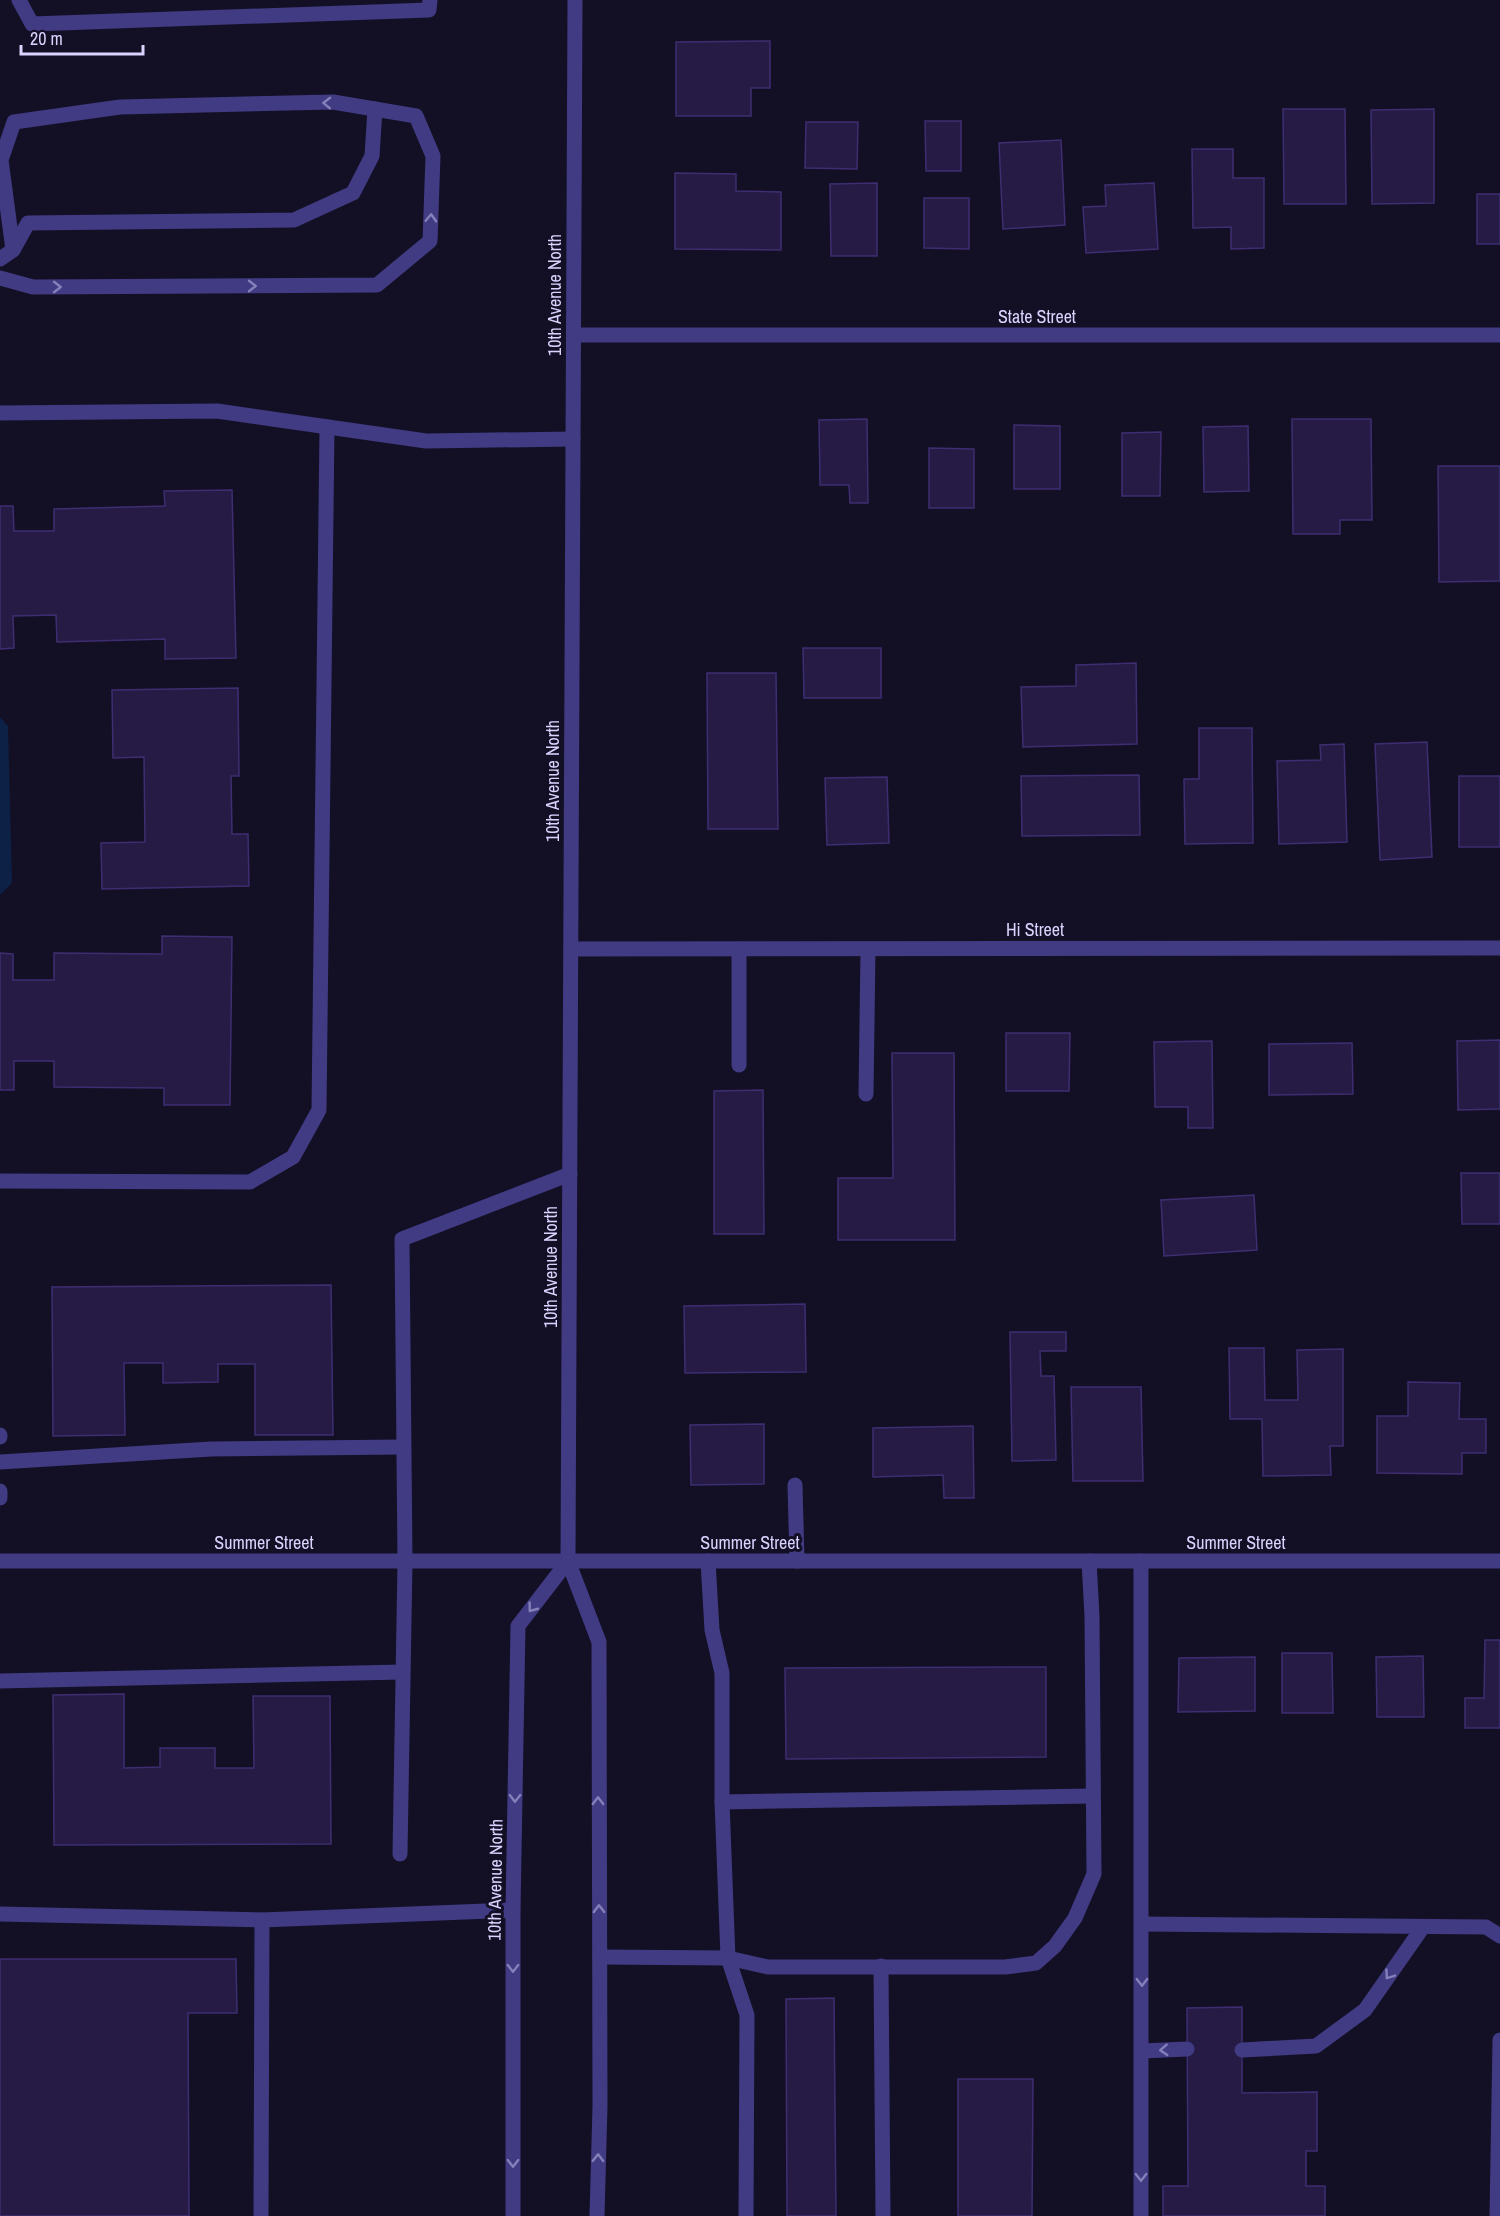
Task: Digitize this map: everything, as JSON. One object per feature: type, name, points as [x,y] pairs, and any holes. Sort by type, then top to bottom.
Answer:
[{"type":"street","points":[[19,0],[32,24],[429,10],[430,0]]},
{"type":"street","name":"10th Avenue North","points":[[575,0],[568,1561],[599,1642],[600,1958],[597,2216]]},
{"type":"street","points":[[0,278],[33,287],[377,285],[430,242],[433,156],[416,116],[333,102],[120,107],[14,122],[1,160],[13,250]]},
{"type":"street","points":[[0,259],[13,250],[28,223],[294,219],[353,193],[372,156],[375,109]]},
{"type":"street","name":"State Street","points":[[574,335],[1500,335]]},
{"type":"street","points":[[0,412],[217,411],[426,441],[573,439]]},
{"type":"street","points":[[0,1181],[250,1182],[293,1157],[319,1110],[327,427]]},
{"type":"street","points":[[866,1094],[868,948]]},
{"type":"street","name":"Hi Street","points":[[571,949],[1500,948]]},
{"type":"street","points":[[739,949],[739,1065]]},
{"type":"street","points":[[400,1854],[405,1562],[402,1239],[570,1174]]},
{"type":"street","points":[[0,1462],[211,1449],[403,1447]]},
{"type":"street","points":[[795,1485],[797,1561]]},
{"type":"street","points":[[0,1491],[0,1498]]},
{"type":"street","name":"Summer Street","points":[[0,1561],[1500,1561]]},
{"type":"street","name":"10th Avenue North","points":[[513,2216],[513,1910],[518,1626],[568,1561]]},
{"type":"street","points":[[708,1561],[712,1630],[722,1673],[722,1802],[728,1958],[747,2015],[746,2216]]},
{"type":"street","points":[[600,1958],[728,1958],[768,1967],[1005,1967],[1036,1964],[1055,1946],[1075,1918],[1094,1874],[1092,1616],[1089,1561]]},
{"type":"street","points":[[1141,2216],[1142,1561]]},
{"type":"street","points":[[0,1681],[402,1672]]},
{"type":"street","points":[[722,1802],[1092,1796]]},
{"type":"street","points":[[0,1914],[262,1920],[513,1910]]},
{"type":"street","points":[[261,2216],[262,1920]]},
{"type":"street","points":[[1143,1924],[1486,1927],[1500,1936]]},
{"type":"street","points":[[1242,2050],[1316,2046],[1365,2010],[1423,1927]]},
{"type":"street","points":[[881,1966],[883,2216]]},
{"type":"street","points":[[1497,2216],[1500,2040]]},
{"type":"street","points":[[1142,2051],[1187,2049]]},
{"type":"water","points":[[0,717],[8,726],[12,883],[0,895]]},
{"type":"building","points":[[770,41],[770,88],[751,88],[751,116],[676,116],[676,42]]},
{"type":"building","points":[[1283,109],[1345,109],[1346,204],[1284,204]]},
{"type":"building","points":[[1434,109],[1434,203],[1372,204],[1371,110]]},
{"type":"building","points":[[925,121],[961,121],[961,171],[926,171]]},
{"type":"building","points":[[806,122],[858,122],[857,169],[805,168]]},
{"type":"building","points":[[1061,140],[1065,225],[1003,229],[999,143]]},
{"type":"building","points":[[1192,149],[1233,149],[1233,178],[1264,178],[1264,248],[1231,249],[1231,227],[1193,228]]},
{"type":"building","points":[[675,173],[736,174],[736,191],[781,192],[781,250],[675,249]]},
{"type":"building","points":[[877,183],[877,256],[831,256],[830,184]]},
{"type":"building","points":[[1154,183],[1158,249],[1086,253],[1083,207],[1106,206],[1105,185]]},
{"type":"building","points":[[1477,194],[1500,194],[1500,244],[1477,244]]},
{"type":"building","points":[[924,198],[969,198],[969,249],[924,248]]},
{"type":"building","points":[[867,419],[868,503],[850,503],[849,485],[820,485],[819,420]]},
{"type":"building","points":[[1292,419],[1371,419],[1372,520],[1340,520],[1340,534],[1293,534]]},
{"type":"building","points":[[1014,425],[1060,426],[1060,489],[1014,489]]},
{"type":"building","points":[[1248,426],[1249,491],[1204,492],[1203,427]]},
{"type":"building","points":[[1161,432],[1160,496],[1122,496],[1122,433]]},
{"type":"building","points":[[929,448],[974,449],[974,508],[929,508]]},
{"type":"building","points":[[1438,466],[1500,466],[1500,581],[1439,582]]},
{"type":"building","points":[[232,490],[236,658],[165,659],[165,639],[57,642],[56,615],[13,616],[14,648],[0,649],[0,506],[13,506],[14,531],[54,531],[54,509],[165,506],[164,491]]},
{"type":"building","points":[[803,648],[881,648],[881,698],[804,698]]},
{"type":"building","points":[[1136,663],[1137,744],[1023,747],[1021,687],[1076,686],[1076,665]]},
{"type":"building","points":[[707,673],[776,673],[778,829],[708,829]]},
{"type":"building","points":[[238,688],[239,776],[231,776],[232,834],[248,834],[249,886],[102,889],[101,843],[145,842],[144,757],[113,758],[112,690]]},
{"type":"building","points":[[1199,728],[1252,728],[1253,843],[1185,844],[1184,779],[1199,779]]},
{"type":"building","points":[[1427,742],[1432,857],[1380,860],[1375,744]]},
{"type":"building","points":[[1344,744],[1347,842],[1279,844],[1277,761],[1321,760],[1320,745]]},
{"type":"building","points":[[1139,775],[1140,835],[1022,836],[1021,776]]},
{"type":"building","points":[[1459,776],[1500,776],[1500,847],[1459,847]]},
{"type":"building","points":[[887,777],[889,843],[827,845],[825,778]]},
{"type":"building","points":[[162,936],[232,937],[230,1105],[164,1105],[164,1088],[54,1087],[54,1061],[14,1061],[14,1090],[0,1090],[0,953],[13,954],[13,980],[54,980],[54,953],[162,954]]},
{"type":"building","points":[[1006,1033],[1070,1033],[1069,1091],[1006,1091]]},
{"type":"building","points":[[1500,1040],[1500,1109],[1458,1110],[1457,1041]]},
{"type":"building","points":[[1212,1041],[1213,1128],[1188,1128],[1188,1107],[1155,1107],[1154,1042]]},
{"type":"building","points":[[1352,1043],[1353,1094],[1269,1095],[1269,1044]]},
{"type":"building","points":[[892,1053],[954,1053],[955,1240],[838,1240],[838,1178],[893,1178]]},
{"type":"building","points":[[763,1090],[764,1234],[714,1234],[714,1091]]},
{"type":"building","points":[[1461,1173],[1500,1173],[1500,1224],[1462,1224]]},
{"type":"building","points":[[1254,1195],[1257,1250],[1164,1256],[1161,1200]]},
{"type":"building","points":[[331,1285],[333,1435],[255,1435],[255,1364],[218,1364],[218,1382],[163,1383],[163,1363],[124,1363],[125,1435],[53,1436],[52,1287]]},
{"type":"building","points":[[805,1304],[806,1372],[685,1373],[684,1306]]},
{"type":"building","points":[[1010,1332],[1066,1332],[1066,1351],[1040,1351],[1041,1376],[1054,1376],[1056,1460],[1012,1461]]},
{"type":"building","points":[[1229,1348],[1264,1348],[1265,1400],[1298,1400],[1297,1350],[1343,1349],[1343,1446],[1330,1446],[1331,1475],[1263,1476],[1262,1419],[1230,1419]]},
{"type":"building","points":[[1408,1382],[1460,1383],[1459,1419],[1486,1419],[1486,1453],[1462,1453],[1462,1474],[1377,1473],[1377,1416],[1408,1416]]},
{"type":"building","points":[[1071,1387],[1141,1387],[1143,1481],[1073,1481]]},
{"type":"building","points":[[764,1424],[764,1484],[691,1485],[690,1425]]},
{"type":"building","points":[[973,1426],[974,1498],[944,1498],[943,1475],[873,1477],[873,1428]]},
{"type":"building","points":[[1485,1640],[1500,1640],[1500,1728],[1465,1728],[1465,1698],[1484,1698]]},
{"type":"building","points":[[1282,1653],[1332,1653],[1333,1713],[1282,1713]]},
{"type":"building","points":[[1423,1656],[1424,1717],[1377,1717],[1376,1657]]},
{"type":"building","points":[[1255,1657],[1255,1711],[1178,1712],[1179,1658]]},
{"type":"building","points":[[1046,1667],[1046,1757],[786,1759],[785,1668]]},
{"type":"building","points":[[124,1694],[124,1768],[160,1767],[160,1748],[215,1748],[215,1768],[254,1768],[253,1696],[330,1696],[331,1844],[54,1845],[53,1695]]},
{"type":"building","points":[[0,1959],[236,1959],[237,2013],[188,2013],[189,2216],[0,2216]]},
{"type":"building","points":[[834,1998],[836,2216],[787,2216],[786,1999]]},
{"type":"building","points":[[1242,2007],[1242,2093],[1317,2092],[1317,2151],[1306,2151],[1306,2186],[1325,2186],[1325,2216],[1163,2216],[1163,2186],[1188,2186],[1187,2008]]},
{"type":"building","points":[[958,2079],[1033,2079],[1032,2216],[958,2216]]}]
